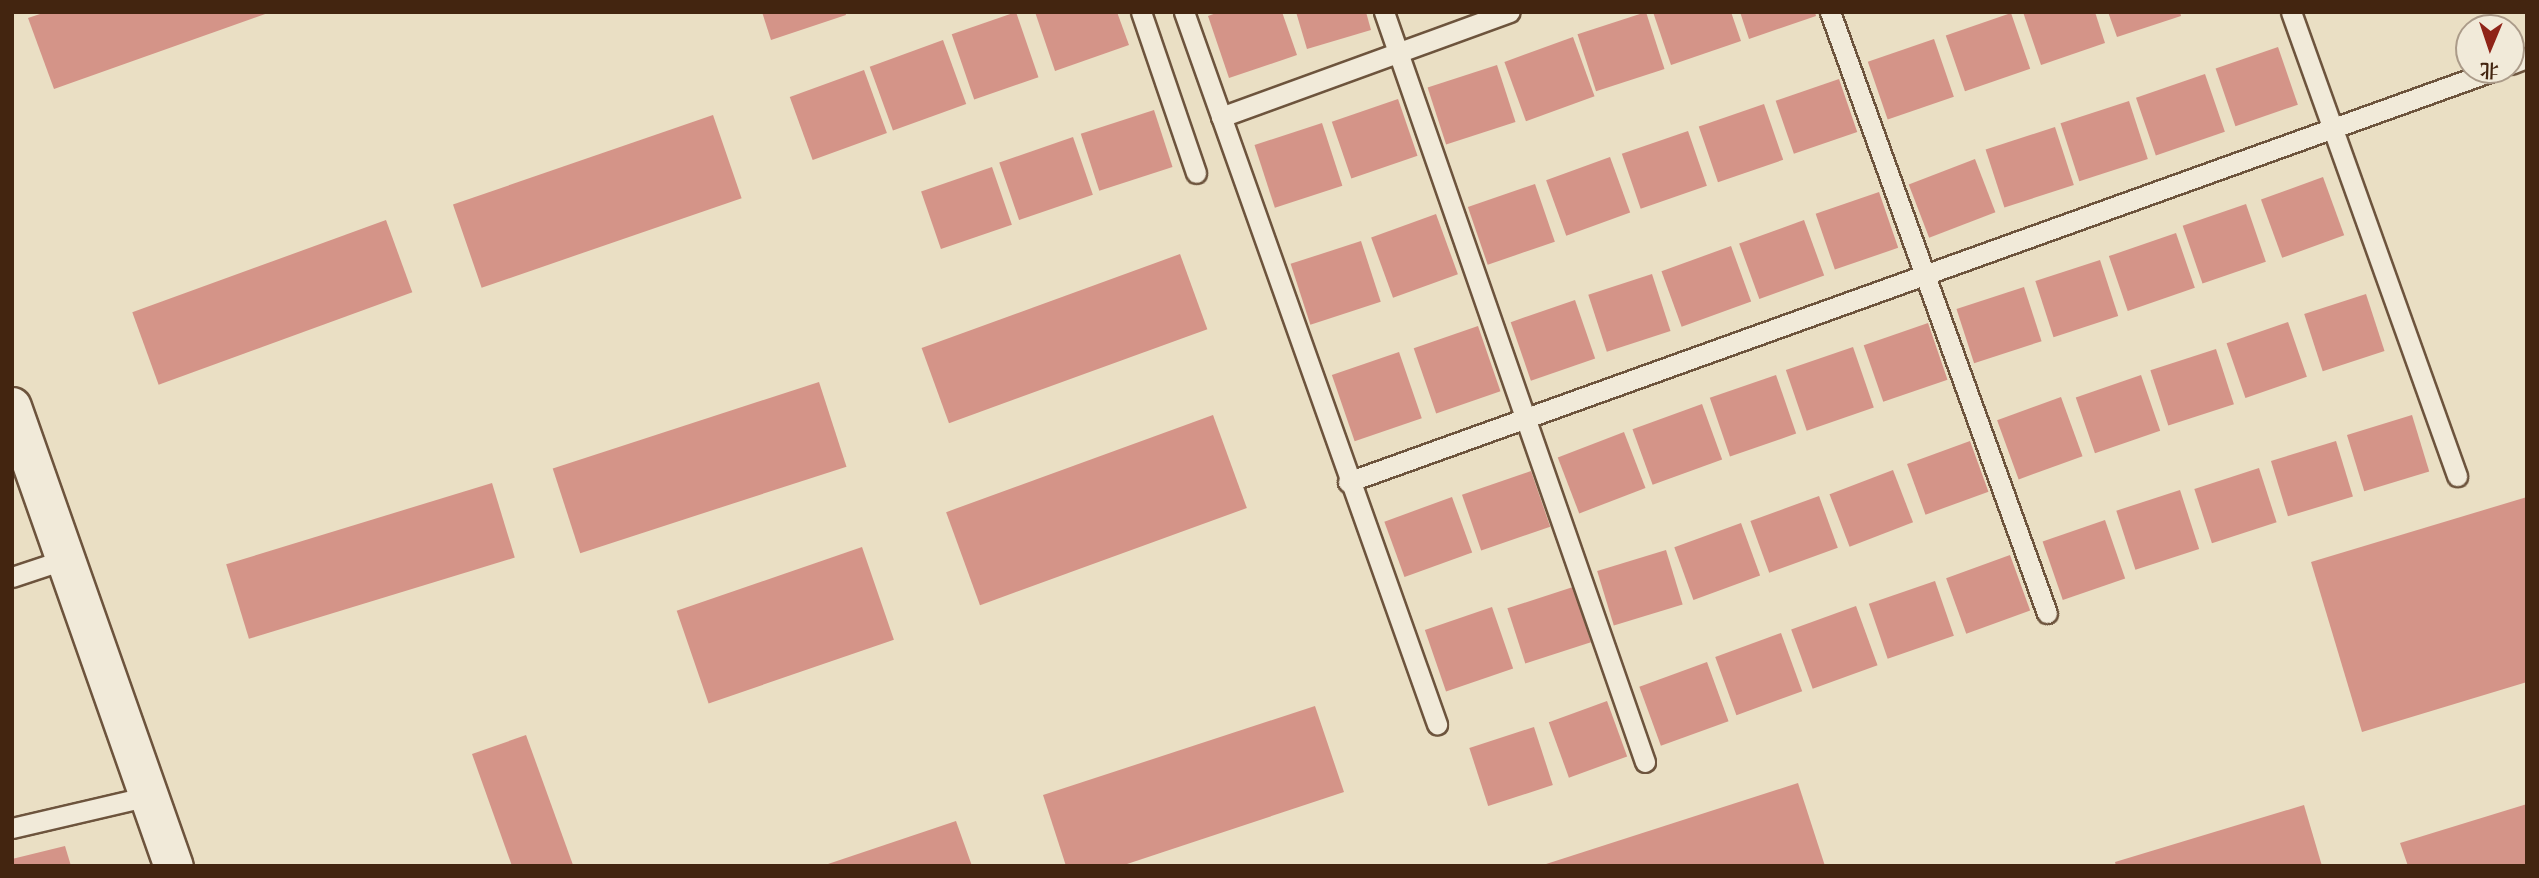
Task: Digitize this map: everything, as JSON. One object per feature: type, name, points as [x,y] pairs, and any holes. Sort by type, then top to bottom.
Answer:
[{"type":"street","points":[[16,430],[66,559],[174,866]]},
{"type":"lane","points":[[1141,12],[1196,173]]},
{"type":"lane","points":[[1184,12],[1348,482],[1437,724]]},
{"type":"lane","points":[[1384,12],[1645,762]]},
{"type":"lane","points":[[1220,117],[1510,12]]},
{"type":"lane","points":[[1830,12],[2047,613]]},
{"type":"lane","points":[[2291,12],[2457,476]]},
{"type":"lane","points":[[1348,482],[2457,84]]},
{"type":"lane","points":[[12,577],[66,559]]},
{"type":"lane","points":[[12,828],[150,796]]},
{"type":"building","points":[[46,12],[268,13],[54,89],[28,18]]},
{"type":"building","points":[[762,12],[845,12],[846,15],[771,40]]},
{"type":"building","points":[[1016,12],[1038,77],[974,99],[952,34]]},
{"type":"building","points":[[1035,12],[1117,12],[1129,45],[1055,71]]},
{"type":"building","points":[[1219,12],[1282,12],[1297,55],[1229,78],[1208,16]]},
{"type":"building","points":[[1296,12],[1366,12],[1371,30],[1307,49]]},
{"type":"building","points":[[1646,12],[1665,69],[1596,91],[1578,34]]},
{"type":"building","points":[[1653,12],[1731,12],[1741,41],[1671,65]]},
{"type":"building","points":[[1740,12],[1815,12],[1816,16],[1749,39]]},
{"type":"building","points":[[2023,12],[2095,12],[2105,43],[2041,65]]},
{"type":"building","points":[[2108,12],[2180,12],[2181,16],[2117,37]]},
{"type":"building","points":[[2011,13],[2030,69],[1965,91],[1946,35]]},
{"type":"building","points":[[1573,37],[1595,96],[1526,121],[1504,62]]},
{"type":"building","points":[[1934,39],[1954,97],[1888,119],[1868,62]]},
{"type":"building","points":[[943,40],[966,104],[893,131],[870,67]]},
{"type":"building","points":[[2278,47],[2298,105],[2235,126],[2216,68]]},
{"type":"building","points":[[1497,65],[1516,122],[1446,145],[1428,88]]},
{"type":"building","points":[[864,70],[887,133],[813,160],[790,97]]},
{"type":"building","points":[[2205,74],[2225,132],[2156,155],[2136,98]]},
{"type":"building","points":[[1839,79],[1857,132],[1794,154],[1776,101]]},
{"type":"building","points":[[1398,99],[1418,156],[1351,179],[1332,122]]},
{"type":"building","points":[[2129,101],[2148,159],[2079,181],[2061,123]]},
{"type":"building","points":[[1764,104],[1783,160],[1718,182],[1699,126]]},
{"type":"building","points":[[1154,110],[1173,167],[1099,191],[1081,134]]},
{"type":"building","points":[[713,115],[742,198],[482,288],[453,205]]},
{"type":"building","points":[[1322,123],[1342,186],[1275,208],[1254,145]]},
{"type":"building","points":[[2055,127],[2074,185],[2004,208],[1986,150]]},
{"type":"building","points":[[1688,131],[1707,186],[1641,209],[1622,154]]},
{"type":"building","points":[[1073,137],[1093,195],[1019,220],[999,162]]},
{"type":"building","points":[[1610,157],[1630,212],[1566,236],[1546,180]]},
{"type":"building","points":[[1975,159],[1995,212],[1929,238],[1909,184]]},
{"type":"building","points":[[992,167],[1012,225],[941,249],[921,191]]},
{"type":"building","points":[[2323,177],[2344,235],[2282,258],[2261,200]]},
{"type":"building","points":[[1535,184],[1555,242],[1488,265],[1468,207]]},
{"type":"building","points":[[1879,192],[1898,248],[1835,270],[1816,214]]},
{"type":"building","points":[[2246,204],[2266,262],[2203,283],[2183,226]]},
{"type":"building","points":[[1436,214],[1458,274],[1393,298],[1371,238]]},
{"type":"building","points":[[386,220],[412,292],[159,385],[132,312]]},
{"type":"building","points":[[1804,220],[1824,275],[1759,299],[1739,244]]},
{"type":"building","points":[[2176,233],[2195,288],[2128,311],[2109,256]]},
{"type":"building","points":[[1361,241],[1381,302],[1310,325],[1291,264]]},
{"type":"building","points":[[1731,246],[1751,301],[1682,327],[1661,271]]},
{"type":"building","points":[[1180,254],[1207,329],[949,423],[922,348]]},
{"type":"building","points":[[2100,260],[2118,316],[2054,337],[2035,281]]},
{"type":"building","points":[[1652,274],[1671,331],[1607,352],[1588,295]]},
{"type":"building","points":[[2024,287],[2042,341],[1974,363],[1956,309]]},
{"type":"building","points":[[2366,294],[2385,351],[2323,371],[2304,314]]},
{"type":"building","points":[[1575,300],[1595,359],[1531,381],[1511,322]]},
{"type":"building","points":[[2288,322],[2307,377],[2245,398],[2227,343]]},
{"type":"building","points":[[1928,323],[1948,380],[1883,402],[1864,345]]},
{"type":"building","points":[[1478,326],[1500,391],[1436,413],[1414,348]]},
{"type":"building","points":[[1853,347],[1874,408],[1807,431],[1786,370]]},
{"type":"building","points":[[2216,349],[2234,404],[2168,425],[2150,370]]},
{"type":"building","points":[[1399,352],[1422,418],[1355,441],[1332,375]]},
{"type":"building","points":[[1776,375],[1796,434],[1730,456],[1710,398]]},
{"type":"building","points":[[2141,375],[2160,431],[2095,453],[2076,397]]},
{"type":"building","points":[[819,382],[847,467],[580,553],[553,469]]},
{"type":"building","points":[[2061,397],[2083,456],[2019,479],[1997,420]]},
{"type":"building","points":[[1702,404],[1722,459],[1653,485],[1632,429]]},
{"type":"building","points":[[1213,415],[1247,508],[980,605],[946,512]]},
{"type":"building","points":[[2412,415],[2429,471],[2364,491],[2347,435]]},
{"type":"building","points":[[1624,432],[1646,488],[1579,513],[1558,457]]},
{"type":"building","points":[[1970,441],[1988,492],[1926,515],[1907,464]]},
{"type":"building","points":[[2336,441],[2353,496],[2288,516],[2271,461]]},
{"type":"building","points":[[2259,468],[2277,522],[2212,543],[2194,489]]},
{"type":"building","points":[[1893,470],[1913,522],[1850,547],[1830,494]]},
{"type":"building","points":[[1531,471],[1550,527],[1481,551],[1462,495]]},
{"type":"building","points":[[492,483],[515,558],[249,639],[226,564]]},
{"type":"building","points":[[2180,490],[2199,549],[2135,570],[2116,511]]},
{"type":"building","points":[[1819,496],[1838,548],[1769,573],[1750,521]]},
{"type":"building","points":[[1452,497],[1472,552],[1405,577],[1384,522]]},
{"type":"building","points":[[2527,497],[2527,682],[2362,732],[2311,562]]},
{"type":"building","points":[[2105,520],[2125,579],[2063,600],[2043,541]]},
{"type":"building","points":[[1741,523],[1760,576],[1693,600],[1674,547]]},
{"type":"building","points":[[862,547],[894,640],[709,703],[677,611]]},
{"type":"building","points":[[1666,550],[1683,605],[1614,626],[1597,571]]},
{"type":"building","points":[[2010,555],[2030,610],[1966,634],[1946,578]]},
{"type":"building","points":[[1935,581],[1954,636],[1888,659],[1869,604]]},
{"type":"building","points":[[1573,587],[1591,642],[1525,663],[1507,608]]},
{"type":"building","points":[[1856,606],[1878,665],[1813,689],[1791,630]]},
{"type":"building","points":[[1492,607],[1513,668],[1446,692],[1425,630]]},
{"type":"building","points":[[1781,633],[1802,691],[1736,715],[1715,657]]},
{"type":"building","points":[[1707,662],[1729,721],[1661,746],[1639,687]]},
{"type":"building","points":[[1607,701],[1627,756],[1569,778],[1549,722]]},
{"type":"building","points":[[1315,706],[1344,792],[1121,866],[1066,866],[1043,795]]},
{"type":"building","points":[[1534,727],[1553,785],[1488,806],[1469,748]]},
{"type":"building","points":[[526,735],[573,865],[571,866],[512,866],[472,754]]},
{"type":"building","points":[[1798,783],[1825,866],[1543,866],[1543,865]]},
{"type":"building","points":[[2527,804],[2527,866],[2408,866],[2400,843]]},
{"type":"building","points":[[2304,805],[2322,866],[2116,866],[2115,862]]},
{"type":"building","points":[[956,821],[972,866],[825,866],[825,865]]},
{"type":"building","points":[[65,846],[71,866],[12,866],[12,859]]}]
